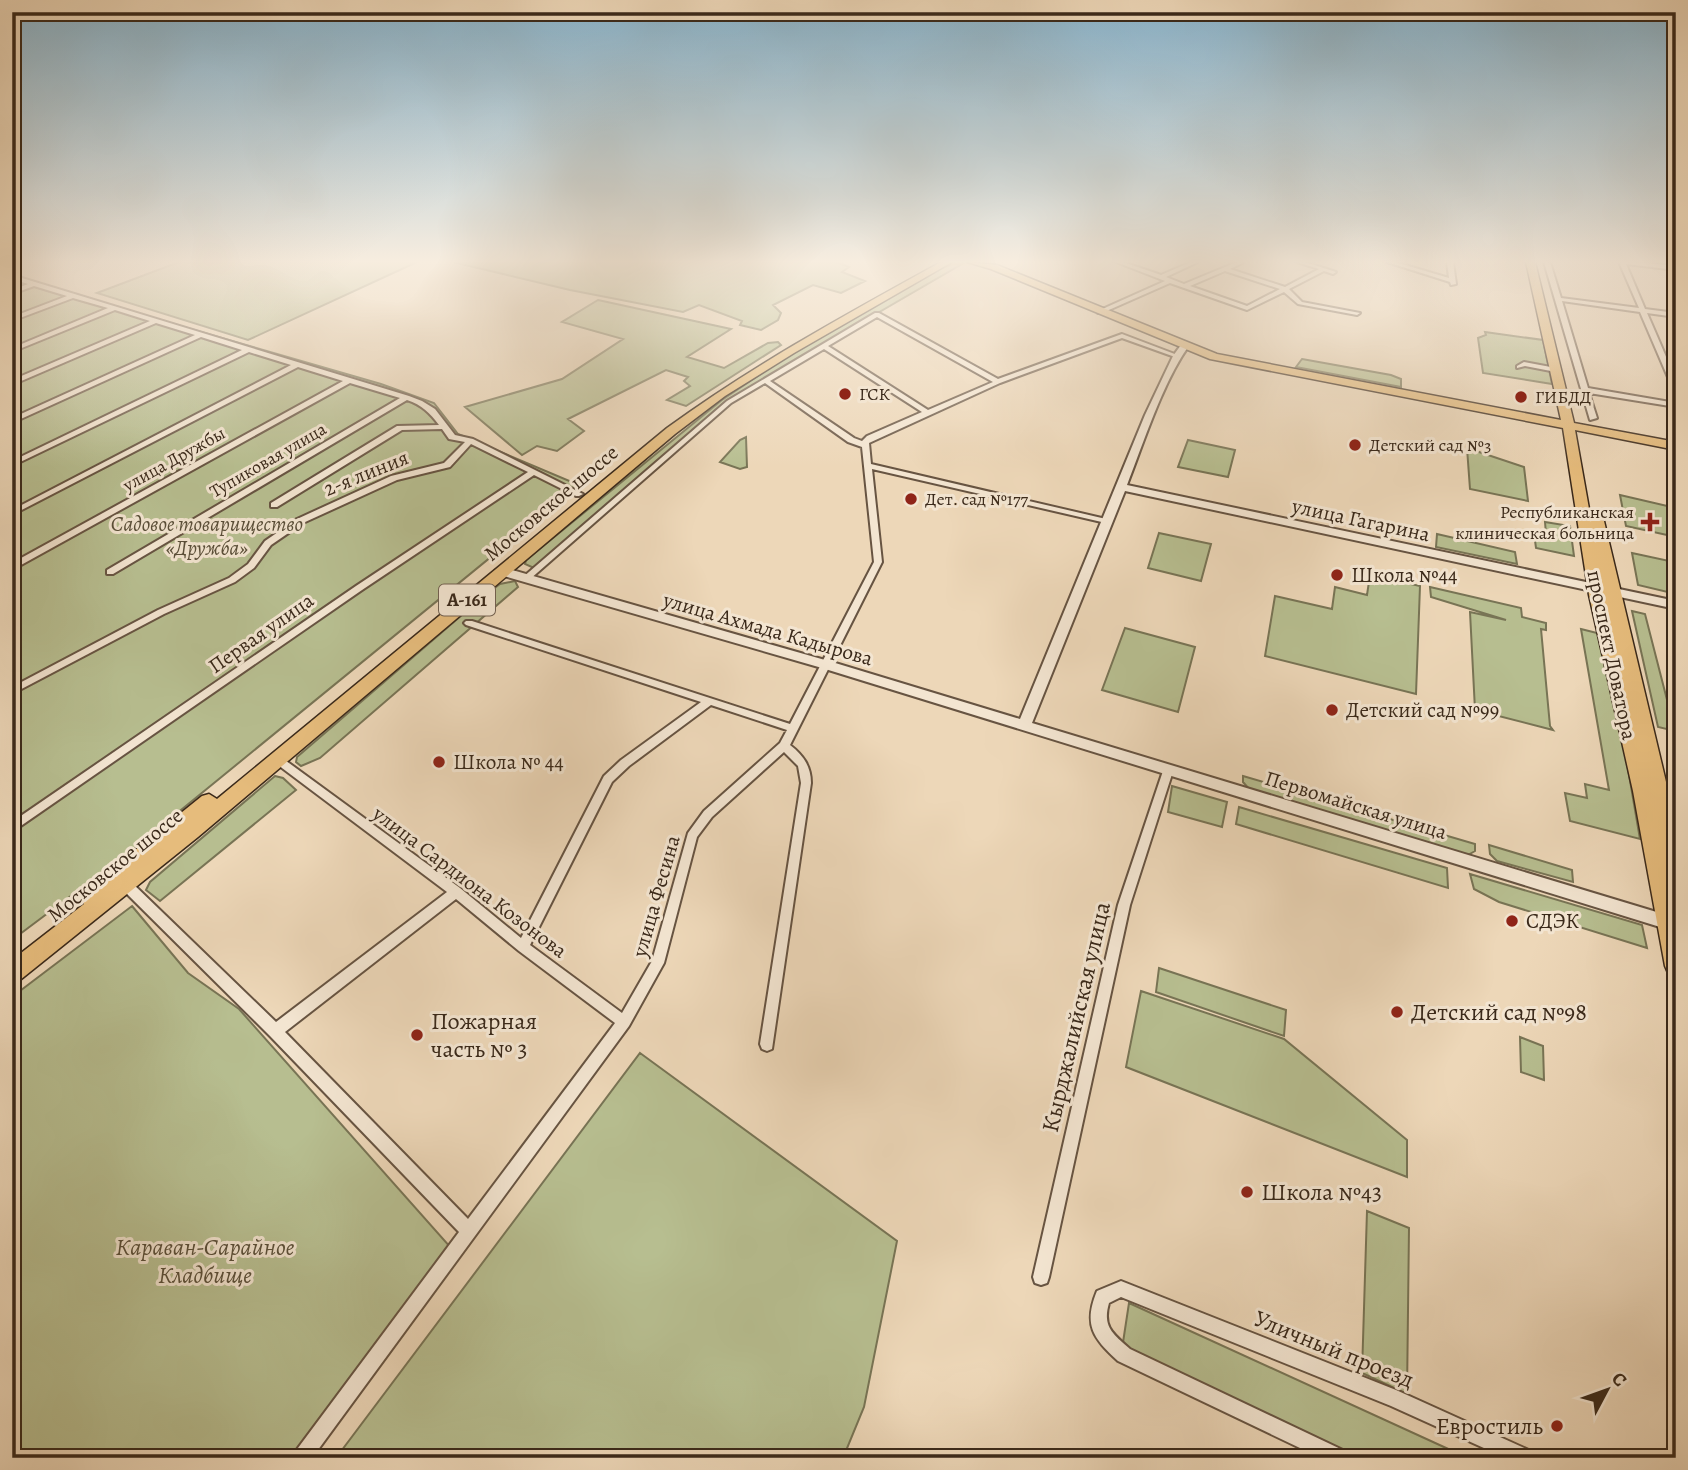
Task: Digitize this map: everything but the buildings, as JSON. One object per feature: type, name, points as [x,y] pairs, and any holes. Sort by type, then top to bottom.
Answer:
[{"type":"main road","name":"Московское шоссе","points":[[12,958],[127,869],[579,494],[703,398],[815,331]]},
{"type":"main road","name":"Московское шоссе","points":[[12,973],[126,886],[501,571],[705,406],[825,331]]},
{"type":"main road","points":[[1139,331],[1181,351],[1676,446]]},
{"type":"main road","name":"проспект Доватора","points":[[1547,331],[1556,370],[1574,425]]},
{"type":"main road","name":"проспект Доватора","points":[[1554,331],[1574,425],[1642,792],[1672,923],[1676,966]]},
{"type":"main road","name":"проспект Доватора","points":[[1604,590],[1676,867]]},
{"type":"street","points":[[12,350],[58,331]]},
{"type":"street","points":[[12,383],[134,331]]},
{"type":"street","points":[[186,331],[407,397],[427,407],[452,437],[470,441],[579,494]]},
{"type":"street","points":[[526,578],[729,402],[850,331]]},
{"type":"street","points":[[906,331],[998,383]]},
{"type":"street","points":[[1566,331],[1586,390],[1592,418]]},
{"type":"street","points":[[1651,331],[1676,389]]},
{"type":"street","points":[[12,421],[200,335]]},
{"type":"street","points":[[766,381],[851,440],[864,446],[870,438],[998,383],[1122,336],[1181,351],[1106,521],[1024,726]]},
{"type":"street","points":[[824,346],[928,413]]},
{"type":"street","points":[[12,464],[249,349]]},
{"type":"street","points":[[12,513],[298,364]]},
{"type":"street","points":[[1519,367],[1524,364],[1556,370]]},
{"type":"street","name":"улица Дружбы","points":[[12,566],[351,379]]},
{"type":"street","points":[[1586,390],[1676,405]]},
{"type":"street","name":"Тупиковая улица","points":[[110,572],[407,397]]},
{"type":"street","points":[[274,505],[400,428],[443,427]]},
{"type":"street","name":"2-я линия","points":[[12,691],[134,629],[161,612],[232,580],[251,566],[268,543],[300,521],[394,478],[447,465],[470,441]]},
{"type":"street","name":"улица Фесина","points":[[301,1458],[624,1022],[658,963],[692,835],[708,814],[784,746],[878,562],[870,466],[864,446]]},
{"type":"street","points":[[870,466],[1106,521]]},
{"type":"street","name":"Первая улица","points":[[12,828],[359,588],[534,472]]},
{"type":"street","name":"улица Гагарина","points":[[1121,488],[1676,605]]},
{"type":"street","name":"улица Ахмада Кадырова","points":[[501,571],[827,665],[1024,726]]},
{"type":"street","points":[[469,623],[792,729]]},
{"type":"street","points":[[523,947],[608,779],[625,762],[709,702]]},
{"type":"street","name":"Первомайская улица","points":[[1024,726],[1672,923]]},
{"type":"street","points":[[767,1044],[807,772],[801,760],[784,746]]},
{"type":"street","name":"улица Сардиона Козонова","points":[[278,759],[624,1022]]},
{"type":"street","name":"Кырджалийская улица","points":[[1041,1278],[1124,905],[1168,771]]},
{"type":"street","points":[[126,886],[275,1031],[469,1231]]},
{"type":"street","points":[[275,1031],[456,892]]},
{"type":"street","name":"Уличный проезд","points":[[1341,1458],[1124,1354],[1100,1333],[1098,1319],[1103,1297],[1121,1289],[1396,1399],[1527,1458]]},
{"type":"green space","name":"Садовое товарищество «Дружба»","points":[[12,331],[197,331],[381,384],[434,403],[458,434],[579,485],[132,850],[12,940]]},
{"type":"green space","points":[[218,331],[268,331],[248,340]]},
{"type":"green space","points":[[593,331],[728,331],[687,357],[724,368],[768,343],[778,342],[781,345],[686,406],[667,400],[690,386],[684,381],[688,377],[666,370],[568,419],[584,431],[557,451],[537,446],[522,455],[465,407],[562,379],[623,339]]},
{"type":"green space","points":[[832,331],[847,331],[726,401],[534,568],[525,564],[526,560],[722,400]]},
{"type":"green space","points":[[1485,332],[1543,340],[1552,384],[1483,373],[1478,338],[1486,335]]},
{"type":"green space","points":[[1302,359],[1391,375],[1401,379],[1401,387],[1296,367]]},
{"type":"green space","points":[[746,437],[747,467],[740,469],[720,462],[740,440]]},
{"type":"green space","points":[[1188,440],[1235,450],[1228,477],[1178,467]]},
{"type":"green space","points":[[1467,448],[1524,467],[1528,501],[1470,489]]},
{"type":"green space","points":[[1620,495],[1676,508],[1676,537],[1626,526]]},
{"type":"green space","points":[[1545,522],[1570,526],[1574,556],[1536,548],[1534,533],[1546,534]]},
{"type":"green space","points":[[1159,533],[1211,544],[1201,581],[1148,568]]},
{"type":"green space","points":[[1437,534],[1515,552],[1517,564],[1436,547]]},
{"type":"green space","points":[[1632,553],[1674,562],[1676,594],[1638,585]]},
{"type":"green space","points":[[1370,575],[1420,586],[1416,694],[1265,656],[1275,596],[1332,609],[1335,587],[1367,595]]},
{"type":"green space","points":[[515,581],[518,587],[320,758],[301,766],[296,762],[297,757],[484,596],[500,584]]},
{"type":"green space","points":[[1430,587],[1521,608],[1522,617],[1546,623],[1546,630],[1541,629],[1550,726],[1553,730],[1475,710],[1470,612],[1506,620],[1431,597]]},
{"type":"green space","points":[[1632,611],[1645,614],[1675,731],[1658,727]]},
{"type":"green space","points":[[1125,628],[1195,647],[1178,712],[1102,690]]},
{"type":"green space","points":[[1581,629],[1605,635],[1640,839],[1570,821],[1565,793],[1587,798],[1585,784],[1609,790]]},
{"type":"green space","points":[[275,776],[283,778],[296,790],[160,901],[146,890],[150,882]]},
{"type":"green space","points":[[1243,776],[1475,844],[1475,851],[1468,855],[1250,790],[1243,782]]},
{"type":"green space","points":[[1172,786],[1227,802],[1222,827],[1168,812]]},
{"type":"green space","points":[[1239,807],[1447,868],[1448,888],[1236,824]]},
{"type":"green space","points":[[1489,845],[1572,870],[1573,882],[1497,861],[1490,854]]},
{"type":"green space","points":[[1470,874],[1642,925],[1647,948],[1499,902],[1474,889]]},
{"type":"green space","name":"Караван-Сарайное Кладбище","points":[[132,906],[188,973],[239,1009],[452,1249],[298,1458],[12,1458],[12,997]]},
{"type":"green space","points":[[1159,968],[1286,1010],[1284,1036],[1156,992]]},
{"type":"green space","points":[[1141,991],[1284,1039],[1407,1140],[1407,1177],[1126,1067]]},
{"type":"green space","points":[[1520,1037],[1543,1046],[1544,1080],[1521,1072]]},
{"type":"green space","points":[[640,1053],[897,1241],[864,1407],[843,1458],[336,1458]]},
{"type":"green space","points":[[1367,1211],[1409,1228],[1407,1394],[1362,1373]]},
{"type":"green space","points":[[1129,1303],[1468,1458],[1354,1458],[1122,1349]]},
{"type":"place","name":"ГСК","points":[[845,394]]},
{"type":"place","name":"ГИБДД","points":[[1521,397]]},
{"type":"place","name":"Детский сад №3","points":[[1355,445]]},
{"type":"place","name":"Дет. сад №177","points":[[911,499]]},
{"type":"place","name":"Республиканская клиническая больница","points":[[1650,522]]},
{"type":"place","name":"Школа №44","points":[[1337,575]]},
{"type":"place","name":"Детский сад №99","points":[[1332,710]]},
{"type":"place","name":"Школа № 44","points":[[439,762]]},
{"type":"place","name":"СДЭК","points":[[1512,921]]},
{"type":"place","name":"Детский сад №98","points":[[1397,1012]]},
{"type":"place","name":"Пожарная часть № 3","points":[[417,1035]]},
{"type":"place","name":"Школа №43","points":[[1247,1192]]},
{"type":"place","name":"Евростиль","points":[[1557,1426]]}]
